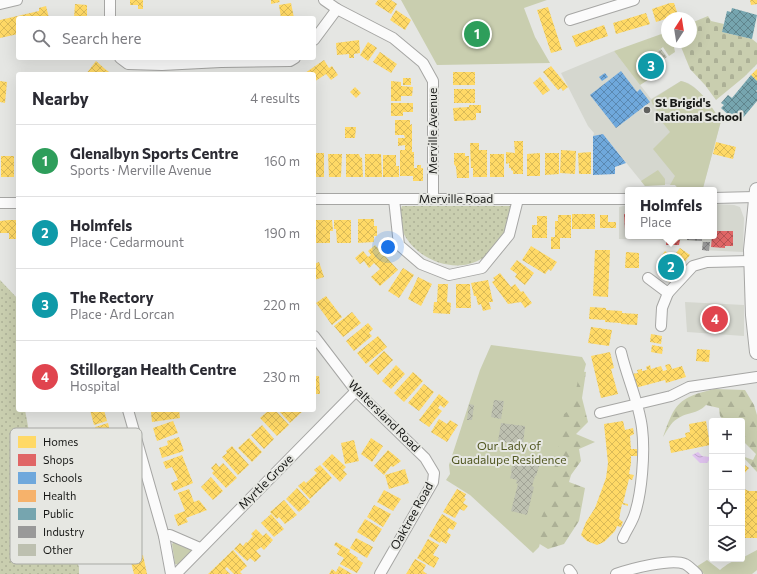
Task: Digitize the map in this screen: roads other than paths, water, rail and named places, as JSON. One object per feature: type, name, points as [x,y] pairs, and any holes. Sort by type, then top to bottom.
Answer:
[{"type":"street","points":[[0,4],[17,0]]},
{"type":"street","points":[[110,0],[110,16]]},
{"type":"street","name":"Merville Avenue","points":[[324,0],[393,38],[423,64],[433,81],[433,198]]},
{"type":"street","points":[[570,20],[612,3],[634,0]]},
{"type":"street","points":[[316,37],[338,9]]},
{"type":"street","points":[[123,60],[128,64],[162,65],[292,60]]},
{"type":"street","points":[[717,198],[756,193],[751,260],[753,315],[757,352]]},
{"type":"street","name":"Merville Road","points":[[316,200],[433,198],[625,199]]},
{"type":"street","points":[[394,199],[399,245],[421,264],[449,275],[482,268],[509,235],[518,199]]},
{"type":"street","points":[[0,203],[16,203]]},
{"type":"street","points":[[661,326],[662,308],[668,293],[693,266],[707,262],[751,260]]},
{"type":"street","points":[[648,278],[668,293]]},
{"type":"street","name":"Waltersland Road","points":[[316,339],[356,391],[425,458]]},
{"type":"street","points":[[621,352],[637,404],[642,429],[643,457],[640,491],[634,517],[623,538]]},
{"type":"street","points":[[600,413],[671,396],[689,387],[757,377]]},
{"type":"street","name":"Myrtle Grove","points":[[176,574],[356,391]]},
{"type":"street","points":[[129,412],[133,428]]},
{"type":"street","name":"Oaktree Road","points":[[380,574],[433,482],[434,473],[425,458]]},
{"type":"street","points":[[142,459],[164,536],[171,574]]},
{"type":"street","points":[[164,536],[170,535],[200,548]]},
{"type":"street","points":[[616,574],[628,570],[671,562],[684,564],[697,574]]},
{"type":"water","points":[[698,452],[702,456],[709,457],[709,460],[707,463],[700,463],[692,455]]},
{"type":"place","name":"Glenalbyn Sports Centre","points":[[477,34]]},
{"type":"place","name":"The Rectory","points":[[651,66]]},
{"type":"place","name":"St Brigid's National School","points":[[647,110]]},
{"type":"place","name":"Holmfels","points":[[671,267]]},
{"type":"place","name":"Stillorgan Health Centre","points":[[715,319]]},
{"type":"park label","name":"Our Lady of Guadalupe Residence","points":[[509,453]]}]
